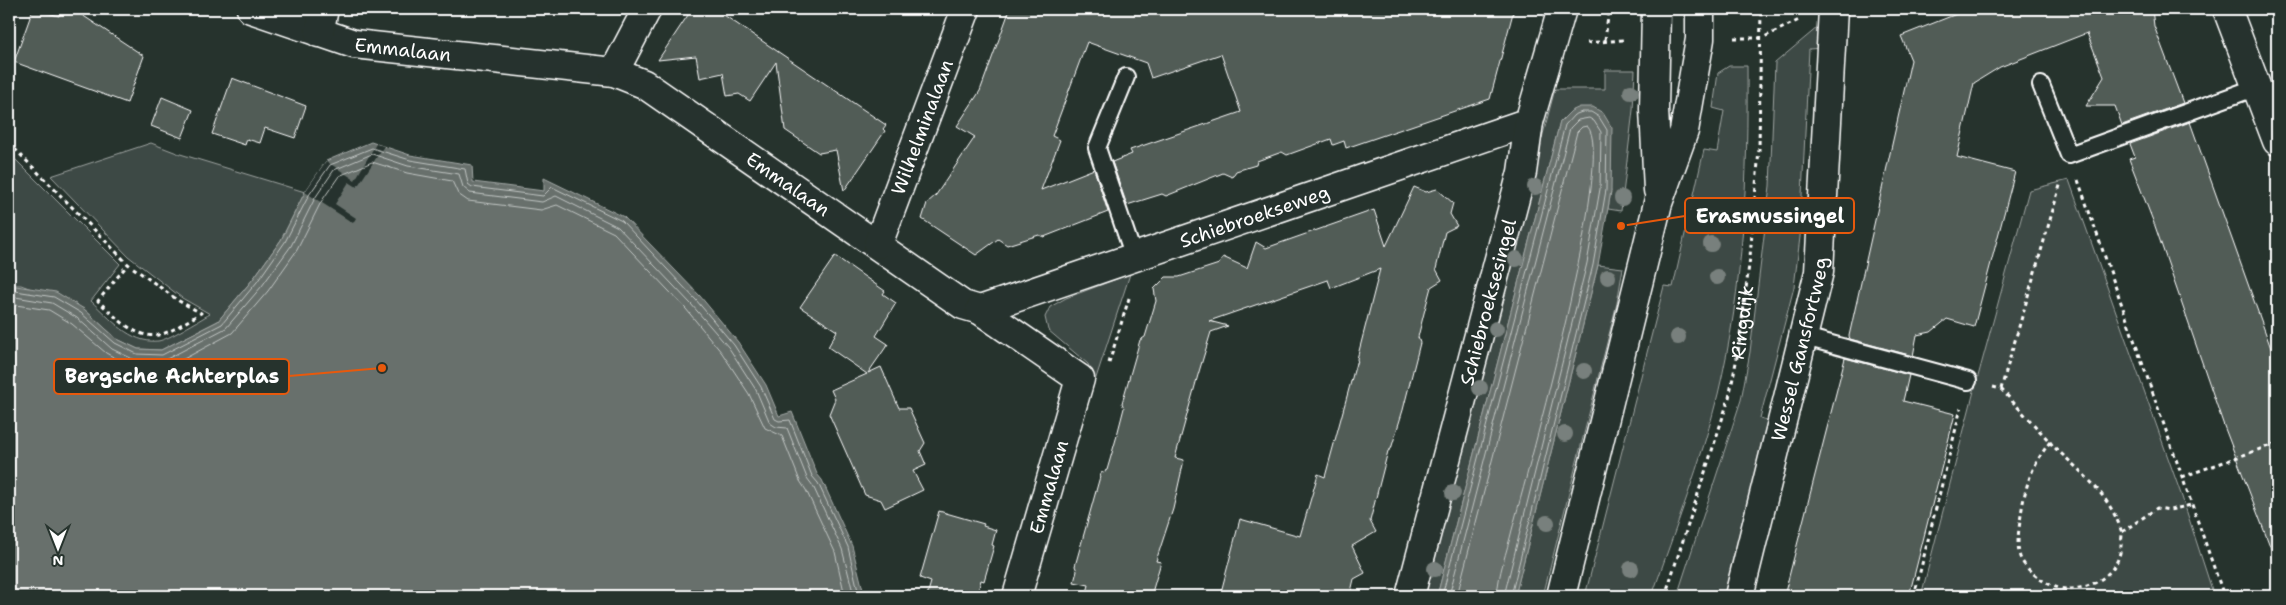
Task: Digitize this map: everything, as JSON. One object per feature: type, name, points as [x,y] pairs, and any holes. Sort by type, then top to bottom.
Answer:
[{"type":"street","name":"Emmalaan","points":[[251,9],[322,21],[354,44],[614,72],[644,84],[878,244],[963,305],[980,310],[1080,379],[1017,596]]},
{"type":"street","points":[[614,72],[647,9]]},
{"type":"street","name":"Wilhelminalaan","points":[[878,244],[966,9]]},
{"type":"street","name":"Schiebroeksesingel","points":[[1410,596],[1522,172],[1529,122],[1562,9]]},
{"type":"street","points":[[1656,9],[1654,109],[1658,202]]},
{"type":"street","points":[[1561,596],[1658,202],[1684,131],[1700,39],[1700,9]]},
{"type":"street","name":"Wessel Gansfortweg","points":[[1739,596],[1819,272],[1834,9]]},
{"type":"street","points":[[2227,9],[2277,141]]},
{"type":"street","name":"Schiebroekseweg","points":[[980,310],[1529,122]]},
{"type":"lane","points":[[1126,77],[1097,148],[1138,255]]},
{"type":"lane","points":[[2042,85],[2069,155],[2257,87]]},
{"type":"lane","points":[[1804,337],[1968,381]]},
{"type":"path","points":[[1605,40],[1609,9]]},
{"type":"path","name":"Ringdijk","points":[[1665,596],[1729,398],[1738,352],[1750,257],[1759,150],[1761,9]]},
{"type":"path","points":[[1762,38],[1801,19]]},
{"type":"path","points":[[9,143],[128,264],[179,301],[201,313],[159,335],[141,334],[128,327],[98,301],[128,264]]},
{"type":"path","points":[[2001,389],[2069,155]]},
{"type":"path","points":[[2069,155],[2224,596]]},
{"type":"path","points":[[1106,371],[1138,255]]},
{"type":"path","points":[[1914,596],[1968,381],[2001,389],[2050,442],[2101,491],[2122,532],[2121,552],[2112,572],[2095,583],[2067,590],[2035,578],[2020,557],[2018,531],[2024,495],[2036,461],[2050,442]]},
{"type":"path","points":[[2182,477],[2277,443]]},
{"type":"path","points":[[2122,532],[2157,508],[2170,510],[2191,505]]},
{"type":"shaded area","points":[[1824,22],[1822,48],[1809,49],[1800,237],[1794,287],[1760,418],[1773,422],[1728,596],[1677,596],[1741,400],[1750,352],[1770,186],[1775,63]]},
{"type":"shaded area","points":[[1729,66],[1747,66],[1747,148],[1743,231],[1734,313],[1727,354],[1711,420],[1652,596],[1585,596],[1664,286],[1673,287],[1704,150],[1717,152],[1724,111],[1713,108],[1718,73]]},
{"type":"shaded area","points":[[1605,70],[1635,70],[1633,110],[1621,211],[1608,209],[1611,191],[1560,122],[1437,596],[1421,596],[1555,89],[1605,89]]},
{"type":"shaded area","points":[[151,143],[177,153],[305,192],[281,240],[253,279],[218,321],[161,350],[138,349],[117,339],[84,309],[21,285],[9,285],[9,153],[120,264],[91,301],[113,322],[138,338],[158,341],[176,334],[210,314],[182,298],[128,256],[51,176]]},
{"type":"shaded area","points":[[2069,180],[2182,497],[2214,596],[1921,596],[2029,190]]},
{"type":"shaded area","points":[[1598,265],[1623,268],[1617,303],[1543,596],[1515,596]]},
{"type":"shaded area","points":[[1130,274],[1095,381],[1088,364],[1048,330],[1045,317],[1050,307],[1066,298]]},
{"type":"water","points":[[1580,107],[1593,107],[1603,113],[1612,128],[1611,191],[1598,265],[1515,596],[1437,596],[1560,122],[1571,111]]},
{"type":"water","points":[[371,142],[410,155],[472,165],[473,182],[544,191],[544,178],[624,217],[700,296],[738,342],[766,385],[779,416],[792,412],[817,474],[822,480],[852,546],[863,590],[869,592],[868,596],[9,596],[9,285],[56,292],[84,309],[117,339],[138,349],[161,350],[218,321],[253,279],[281,240],[305,192],[326,161]]},
{"type":"pier","points":[[376,144],[384,146],[357,187],[349,182],[335,204],[356,218],[353,223],[305,192],[326,161],[355,180]]},
{"type":"building","points":[[33,9],[59,16],[62,9],[73,9],[144,56],[127,103],[14,62]]},
{"type":"building","points":[[692,9],[715,9],[886,125],[883,129],[885,131],[844,191],[836,150],[819,153],[785,130],[776,62],[750,101],[739,94],[727,96],[723,73],[700,78],[696,56],[658,60]]},
{"type":"building","points":[[1010,9],[1514,9],[1490,99],[1346,148],[1344,141],[1333,145],[1331,139],[1287,155],[1282,152],[1257,161],[1256,165],[1236,171],[1232,177],[1223,173],[1166,196],[1162,194],[1127,205],[1112,162],[1132,154],[1130,150],[1241,112],[1221,54],[1151,78],[1146,63],[1087,42],[1052,136],[1060,140],[1041,190],[1094,169],[1108,212],[1044,237],[1039,235],[1007,245],[998,239],[976,255],[922,219],[927,203],[936,195],[975,137],[957,126],[980,91]]},
{"type":"building","points":[[1969,9],[2152,9],[2154,26],[2183,103],[2122,125],[2115,106],[2086,106],[2104,77],[2087,33],[2000,67],[1974,83],[1957,157],[2015,172],[1974,327],[1947,319],[1931,332],[1917,335],[1913,356],[1850,339],[1849,336],[1911,60],[1901,36]]},
{"type":"building","points":[[232,78],[306,106],[295,138],[265,128],[260,143],[247,139],[245,145],[212,134]]},
{"type":"building","points":[[162,97],[193,110],[182,138],[151,126]]},
{"type":"building","points":[[2190,122],[2277,365],[2277,558],[2275,559],[2224,426],[2155,226],[2129,159],[2135,157],[2130,144]]},
{"type":"building","points":[[1414,187],[1426,192],[1437,189],[1453,203],[1450,214],[1457,226],[1445,232],[1436,269],[1442,280],[1431,287],[1418,337],[1420,343],[1403,410],[1391,449],[1388,451],[1370,521],[1376,532],[1352,546],[1365,573],[1354,579],[1350,596],[1220,596],[1240,519],[1300,536],[1318,474],[1325,477],[1356,363],[1358,363],[1357,359],[1380,269],[1331,288],[1328,280],[1209,321],[1228,326],[1211,332],[1198,375],[1175,458],[1184,460],[1173,509],[1156,561],[1161,562],[1151,596],[1086,596],[1089,585],[1074,582],[1077,571],[1075,566],[1101,473],[1107,470],[1116,439],[1124,408],[1122,403],[1140,340],[1145,337],[1156,301],[1154,289],[1166,277],[1179,277],[1219,264],[1223,257],[1247,268],[1256,242],[1266,248],[1374,210],[1386,246]]},
{"type":"building","points":[[835,256],[885,291],[883,294],[896,303],[876,336],[888,344],[868,373],[881,367],[899,408],[909,408],[925,443],[920,451],[926,465],[913,471],[923,490],[885,508],[881,500],[865,495],[829,414],[835,399],[831,390],[867,374],[828,347],[837,331],[800,307]]},
{"type":"building","points":[[1845,358],[1909,375],[1903,401],[1955,414],[1909,596],[1784,596]]},
{"type":"building","points":[[939,511],[984,524],[983,526],[996,530],[992,545],[994,546],[984,581],[981,580],[977,595],[965,592],[963,596],[927,596],[931,582],[920,578]]},
{"type":"place","name":"Erasmussingel","points":[[1621,226]]},
{"type":"place","name":"Bergsche Achterplas","points":[[382,368]]}]
